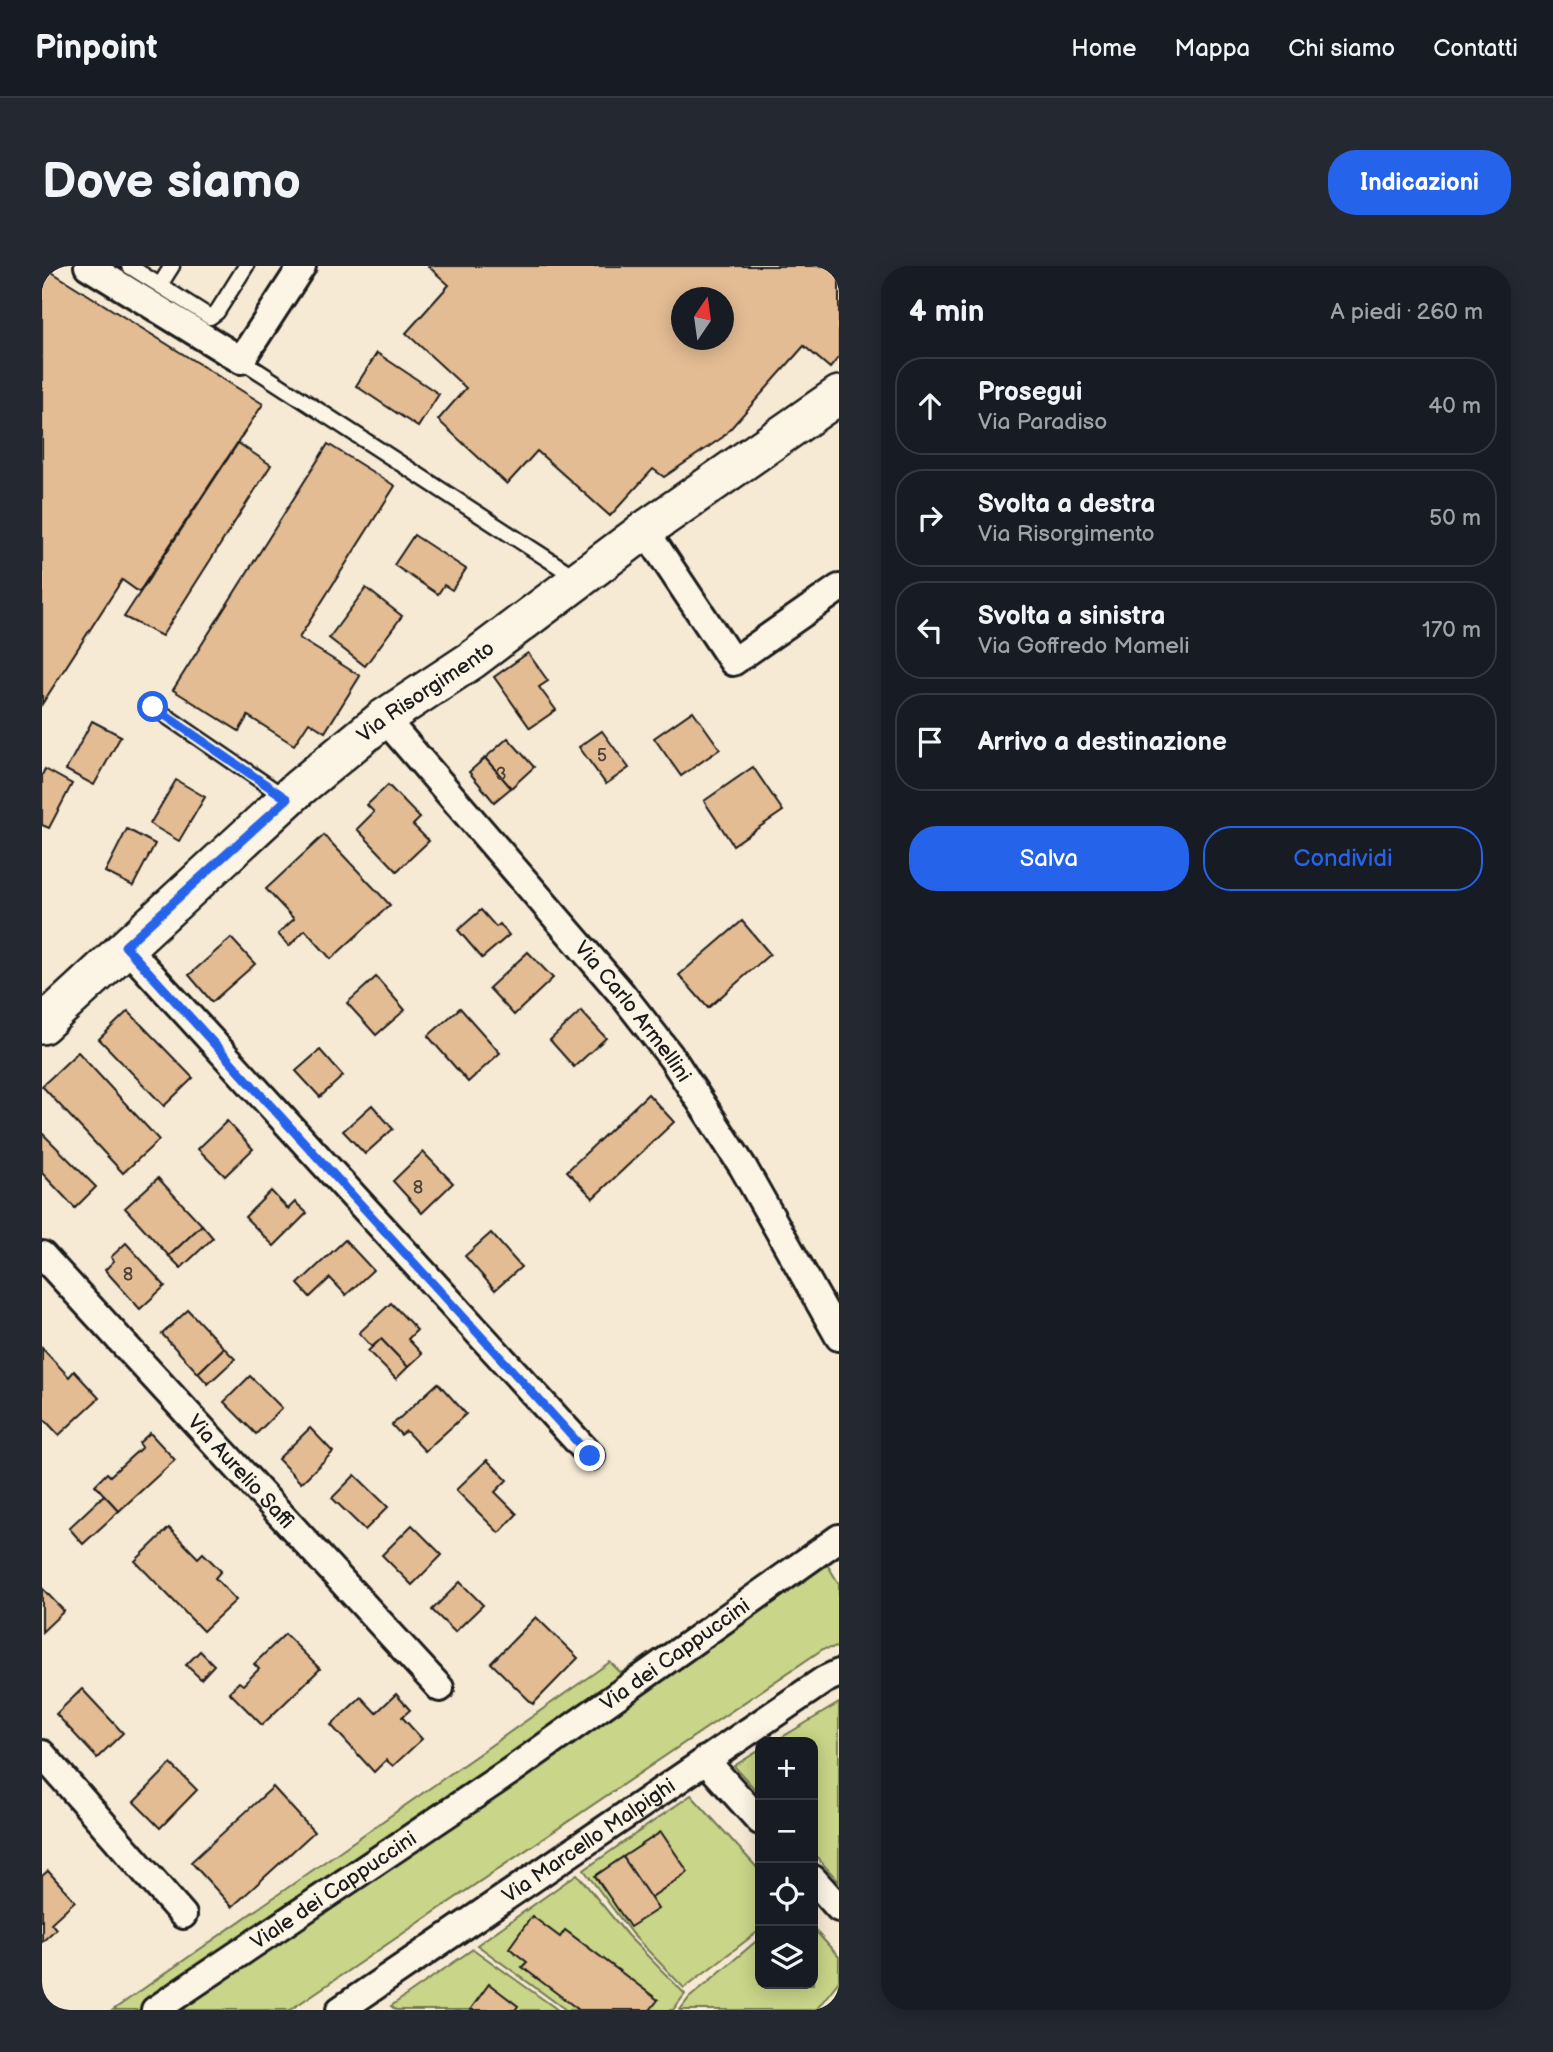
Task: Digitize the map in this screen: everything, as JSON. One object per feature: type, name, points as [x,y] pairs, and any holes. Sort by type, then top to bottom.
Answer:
[{"type":"street","points":[[88,266],[241,360],[302,266]]},
{"type":"street","name":"Via Risorgimento","points":[[42,1025],[287,799],[384,718],[472,660],[645,530],[839,396]]},
{"type":"street","points":[[645,530],[733,662],[839,588]]},
{"type":"street","name":"Via Carlo Armellini","points":[[384,718],[622,994],[672,1058],[743,1167],[839,1337]]},
{"type":"street","points":[[125,946],[590,1456]]},
{"type":"street","name":"Via Aurelio Saffi","points":[[42,1255],[440,1688]]},
{"type":"street","name":"Via dei Cappuccini","points":[[512,1770],[839,1538]]},
{"type":"street","name":"Via Marcello Malpighi","points":[[351,2007],[705,1760],[824,1680],[839,1674]]},
{"type":"street","points":[[42,1754],[183,1915]]},
{"type":"street","points":[[705,1760],[755,1815]]},
{"type":"street","name":"Viale dei Cappuccini","points":[[155,2010],[512,1770]]},
{"type":"street","points":[[818,1885],[839,1908]]},
{"type":"lane","points":[[129,266],[210,317],[217,312],[246,266]]},
{"type":"lane","points":[[160,285],[172,266]]},
{"type":"lane","points":[[241,360],[579,579]]},
{"type":"lane","points":[[153,707],[287,799]]},
{"type":"green space","points":[[813,1541],[839,1584],[839,1647],[823,1649],[290,2010],[113,2010],[610,1662],[621,1673]]},
{"type":"green space","points":[[839,1703],[839,1882],[818,1859],[818,1737],[782,1737]]},
{"type":"green space","points":[[755,1753],[755,1789],[734,1766]]},
{"type":"green space","points":[[691,1795],[755,1865],[755,1934],[684,1988],[632,1934],[584,1870]]},
{"type":"green space","points":[[577,1874],[628,1936],[685,1994],[673,2010],[566,2010],[477,1945]]},
{"type":"green space","points":[[818,1934],[839,1957],[839,1981],[816,2010],[680,2010],[689,1998],[755,1942],[755,1989],[818,1989]]},
{"type":"green space","points":[[473,1949],[558,2010],[396,2010],[391,2006]]},
{"type":"building","points":[[42,266],[263,404],[139,592],[122,580],[42,704]]},
{"type":"building","points":[[428,266],[839,266],[839,357],[830,368],[804,346],[723,437],[664,477],[653,469],[610,516],[537,451],[507,484],[438,420],[466,388],[406,333],[449,285]]},
{"type":"building","points":[[377,353],[439,394],[418,427],[356,386]]},
{"type":"building","points":[[238,443],[271,465],[162,636],[124,617]]},
{"type":"building","points":[[328,444],[395,486],[299,638],[360,676],[325,732],[309,722],[294,745],[248,716],[239,731],[173,690]]},
{"type":"building","points":[[414,535],[466,569],[452,590],[444,585],[438,594],[394,565]]},
{"type":"building","points":[[366,588],[402,616],[365,666],[329,638]]},
{"type":"building","points":[[528,653],[548,681],[539,687],[556,710],[530,728],[494,677]]},
{"type":"building","points":[[693,711],[720,749],[681,776],[654,738]]},
{"type":"building","points":[[92,721],[121,736],[94,785],[66,770]]},
{"type":"building","points":[[602,731],[629,768],[606,784],[579,747]]},
{"type":"building","points":[[508,738],[534,767],[511,788],[485,758]]},
{"type":"building","points":[[485,758],[511,788],[494,802],[469,772]]},
{"type":"building","points":[[753,767],[783,811],[733,845],[704,801]]},
{"type":"building","points":[[45,769],[72,784],[49,828],[42,825],[42,775]]},
{"type":"building","points":[[176,780],[205,797],[179,841],[150,824]]},
{"type":"building","points":[[388,785],[420,818],[413,825],[429,841],[397,871],[357,829],[374,812],[367,805]]},
{"type":"building","points":[[127,829],[155,844],[133,886],[105,872]]},
{"type":"building","points":[[324,835],[390,905],[331,959],[305,930],[289,946],[278,934],[294,919],[266,889]]},
{"type":"building","points":[[481,910],[496,927],[500,924],[509,935],[482,958],[458,930]]},
{"type":"building","points":[[742,921],[770,954],[708,1008],[679,975]]},
{"type":"building","points":[[231,938],[255,964],[212,1002],[189,975]]},
{"type":"building","points":[[528,952],[553,978],[514,1015],[489,988]]},
{"type":"building","points":[[376,977],[405,1010],[376,1035],[347,1003]]},
{"type":"building","points":[[460,1008],[500,1053],[468,1082],[428,1036]]},
{"type":"building","points":[[128,1011],[193,1078],[164,1106],[99,1039]]},
{"type":"building","points":[[581,1011],[606,1038],[574,1067],[550,1040]]},
{"type":"building","points":[[320,1050],[343,1076],[320,1097],[296,1071]]},
{"type":"building","points":[[78,1052],[159,1140],[123,1173],[42,1086]]},
{"type":"building","points":[[648,1094],[674,1122],[593,1198],[567,1171]]},
{"type":"building","points":[[372,1105],[393,1129],[365,1154],[343,1131]]},
{"type":"building","points":[[227,1121],[253,1149],[225,1176],[198,1149]]},
{"type":"building","points":[[42,1133],[96,1187],[75,1208],[42,1173]]},
{"type":"building","points":[[423,1152],[453,1183],[422,1213],[393,1181]]},
{"type":"building","points":[[158,1178],[202,1225],[169,1256],[125,1208]]},
{"type":"building","points":[[271,1191],[288,1209],[295,1202],[307,1213],[274,1246],[245,1217]]},
{"type":"building","points":[[202,1225],[213,1238],[181,1268],[169,1256]]},
{"type":"building","points":[[491,1233],[521,1267],[495,1290],[465,1256]]},
{"type":"building","points":[[345,1240],[373,1270],[346,1295],[330,1278],[310,1297],[298,1284]]},
{"type":"building","points":[[126,1243],[165,1286],[140,1309],[105,1270],[114,1261],[111,1257]]},
{"type":"building","points":[[391,1303],[417,1330],[408,1339],[422,1354],[408,1367],[381,1339],[372,1347],[359,1333]]},
{"type":"building","points":[[188,1310],[224,1348],[198,1373],[162,1334]]},
{"type":"building","points":[[381,1339],[408,1367],[396,1379],[368,1351]]},
{"type":"building","points":[[42,1348],[69,1377],[74,1371],[99,1398],[59,1435],[42,1417]]},
{"type":"building","points":[[224,1348],[235,1359],[208,1384],[198,1373]]},
{"type":"building","points":[[250,1376],[282,1408],[256,1434],[224,1402]]},
{"type":"building","points":[[438,1383],[466,1414],[425,1451],[406,1431],[401,1435],[392,1425]]},
{"type":"building","points":[[310,1428],[333,1452],[301,1483],[278,1459]]},
{"type":"building","points":[[150,1433],[175,1460],[119,1511],[95,1485],[107,1473],[110,1476],[142,1447],[139,1443]]},
{"type":"building","points":[[487,1460],[507,1480],[495,1492],[517,1514],[499,1533],[456,1490]]},
{"type":"building","points":[[355,1475],[388,1507],[365,1530],[332,1498]]},
{"type":"building","points":[[104,1495],[119,1511],[83,1544],[69,1528]]},
{"type":"building","points":[[412,1525],[442,1555],[412,1585],[382,1555]]},
{"type":"building","points":[[169,1528],[198,1558],[203,1553],[221,1571],[215,1578],[236,1600],[203,1631],[135,1561]]},
{"type":"building","points":[[460,1582],[483,1605],[455,1632],[432,1610]]},
{"type":"building","points":[[42,1588],[64,1611],[42,1632]]},
{"type":"building","points":[[536,1617],[578,1658],[533,1704],[491,1663]]},
{"type":"building","points":[[285,1634],[320,1669],[262,1725],[229,1692],[239,1682],[243,1685],[259,1669],[254,1664]]},
{"type":"building","points":[[200,1651],[214,1665],[201,1679],[186,1665]]},
{"type":"building","points":[[82,1689],[123,1733],[97,1758],[56,1714]]},
{"type":"building","points":[[396,1694],[410,1710],[402,1717],[422,1739],[393,1766],[386,1760],[374,1772],[331,1725],[361,1697],[376,1713]]},
{"type":"building","points":[[171,1764],[197,1790],[160,1828],[134,1802]]},
{"type":"building","points":[[273,1787],[314,1832],[232,1907],[191,1862]]},
{"type":"building","points":[[661,1832],[688,1872],[650,1898],[623,1857]]},
{"type":"building","points":[[623,1857],[658,1909],[630,1927],[595,1876]]},
{"type":"building","points":[[48,1871],[75,1901],[51,1923],[56,1929],[42,1942],[42,1876]]},
{"type":"building","points":[[532,1916],[560,1937],[565,1930],[658,2000],[650,2010],[579,2010],[522,1967],[527,1962],[509,1948]]},
{"type":"building","points":[[489,1984],[518,2006],[515,2010],[470,2010]]},
{"type":"route","points":[[153,707],[287,799],[125,946],[590,1456]]}]
